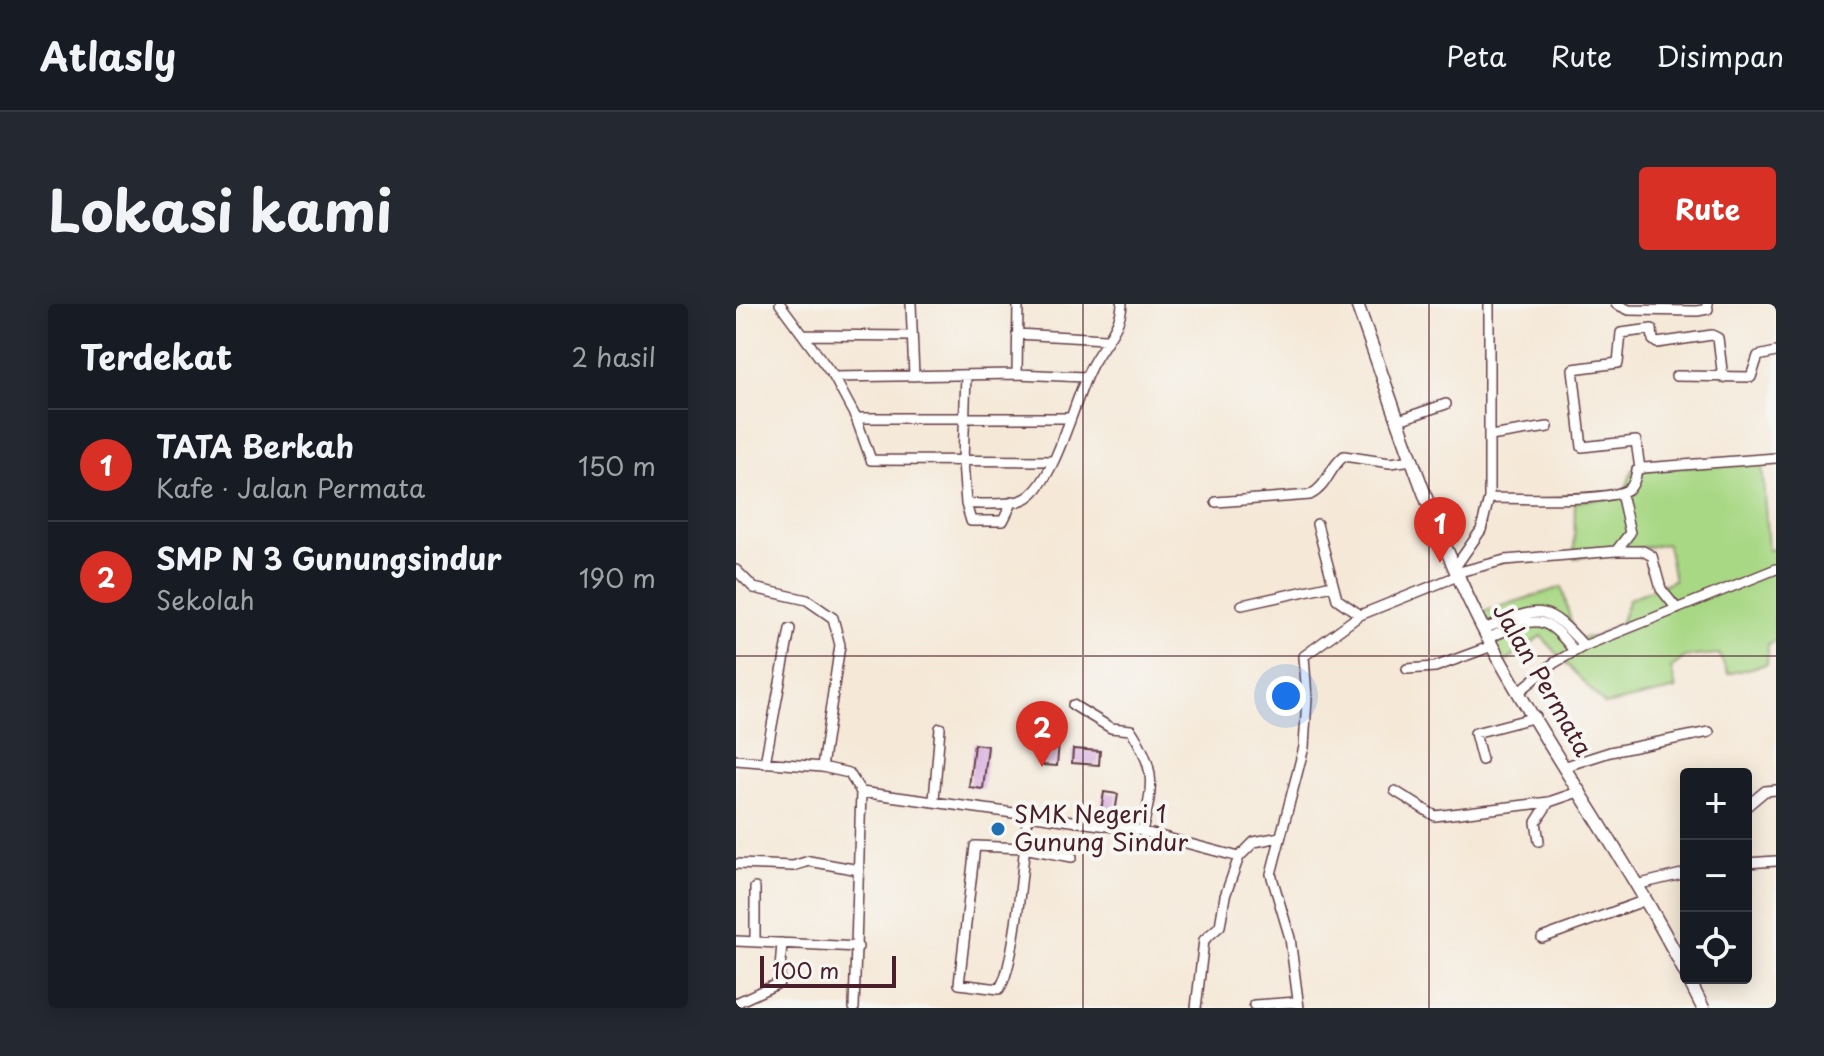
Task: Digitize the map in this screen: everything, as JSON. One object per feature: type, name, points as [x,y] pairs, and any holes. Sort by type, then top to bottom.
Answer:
[{"type":"main road","name":"Jalan Permata","points":[[1357,304],[1413,460],[1488,638],[1646,900],[1680,963]]},
{"type":"main road","name":"Jalan Permata","points":[[1691,984],[1702,1008]]},
{"type":"street","points":[[780,304],[834,377],[856,418],[871,460],[1053,461]]},
{"type":"street","points":[[911,304],[914,376]]},
{"type":"street","points":[[1017,374],[1018,304]]},
{"type":"street","points":[[966,504],[1013,501],[1032,494],[1053,461],[1085,377],[1105,339],[1118,327],[1122,304]]},
{"type":"street","points":[[1458,571],[1481,530],[1489,498],[1489,304]]},
{"type":"street","points":[[1616,304],[1629,310],[1697,311],[1708,309],[1707,304]]},
{"type":"street","points":[[1489,498],[1571,498],[1621,493],[1632,486],[1640,469],[1636,441],[1582,447],[1573,369],[1618,363],[1621,333],[1652,329],[1653,340],[1657,343],[1712,335],[1718,338],[1723,378]]},
{"type":"street","points":[[1017,334],[1105,339]]},
{"type":"street","points":[[803,335],[912,336]]},
{"type":"street","points":[[1676,376],[1751,377],[1758,356],[1776,352]]},
{"type":"street","points":[[834,377],[1017,374],[1085,377]]},
{"type":"street","points":[[966,375],[963,461],[966,504],[971,521],[1003,521],[1008,517],[1013,501]]},
{"type":"street","points":[[1399,420],[1446,404]]},
{"type":"street","points":[[856,418],[1070,418]]},
{"type":"street","points":[[1490,436],[1548,427]]},
{"type":"street","points":[[1216,502],[1310,495],[1323,489],[1334,464],[1344,456],[1390,463],[1413,460]]},
{"type":"street","points":[[1640,469],[1776,458]]},
{"type":"street","points":[[1621,493],[1630,533],[1643,551],[1652,556],[1661,589],[1677,609]]},
{"type":"street","points":[[1317,524],[1337,599],[1360,615]]},
{"type":"street","points":[[1616,551],[1630,533]]},
{"type":"street","points":[[1254,1005],[1298,1005],[1290,938],[1271,874],[1304,747],[1307,698],[1304,656],[1360,615],[1458,571],[1505,560],[1643,551]]},
{"type":"street","points":[[1520,691],[1579,648],[1776,569]]},
{"type":"street","points":[[736,570],[754,588],[807,600],[833,618],[840,645],[822,767]]},
{"type":"street","points":[[1242,605],[1332,585]]},
{"type":"street","points":[[1407,669],[1435,667],[1488,638],[1526,623],[1543,621],[1555,627],[1579,648]]},
{"type":"street","points":[[765,763],[790,629]]},
{"type":"street","points":[[1073,705],[1111,728],[1131,730],[1145,753],[1153,776],[1142,831]]},
{"type":"street","points":[[1482,760],[1475,733],[1536,717]]},
{"type":"street","points":[[934,800],[940,728]]},
{"type":"street","points":[[1566,766],[1610,752],[1709,732]]},
{"type":"street","points":[[736,760],[822,767],[849,773],[861,792],[854,1008]]},
{"type":"street","points":[[1752,802],[1765,791],[1776,790]]},
{"type":"street","points":[[1395,791],[1435,816],[1549,802],[1581,791]]},
{"type":"street","points":[[861,792],[1142,831],[1239,857]]},
{"type":"street","points":[[1539,841],[1536,822],[1549,802]]},
{"type":"street","points":[[1028,814],[1023,848],[1005,981],[999,989],[959,984],[973,849],[981,844],[1023,848],[1072,857]]},
{"type":"street","points":[[1196,1008],[1204,940],[1220,926],[1225,896],[1239,857],[1248,844],[1280,837]]},
{"type":"street","points":[[736,864],[793,866],[809,861],[859,870]]},
{"type":"street","points":[[1752,863],[1776,861]]},
{"type":"street","points":[[1636,885],[1680,874]]},
{"type":"street","points":[[755,888],[755,941]]},
{"type":"street","points":[[1542,938],[1646,900]]},
{"type":"street","points":[[736,941],[858,947]]},
{"type":"street","points":[[736,1003],[779,983],[782,943]]},
{"type":"green space","points":[[1762,463],[1768,550],[1776,549],[1776,640],[1768,644],[1767,664],[1728,674],[1719,654],[1685,657],[1671,668],[1676,689],[1605,705],[1541,636],[1504,663],[1479,613],[1562,587],[1575,638],[1595,637],[1620,624],[1629,599],[1674,580],[1667,544],[1574,558],[1575,502],[1623,496],[1633,469]]},
{"type":"building","points":[[1045,728],[1060,730],[1057,766],[1043,765]]},
{"type":"building","points":[[974,744],[988,746],[983,789],[969,787]]},
{"type":"building","points":[[1073,749],[1100,751],[1099,765],[1072,763]]},
{"type":"building","points":[[1104,792],[1118,794],[1114,819],[1100,817]]},
{"type":"place","name":"TATA Berkah","points":[[1440,563]]},
{"type":"place","name":"SMP N 3 Gunungsindur","points":[[1042,767]]},
{"type":"place","name":"SMK Negeri 1 Gunung Sindur","points":[[998,829]]}]
